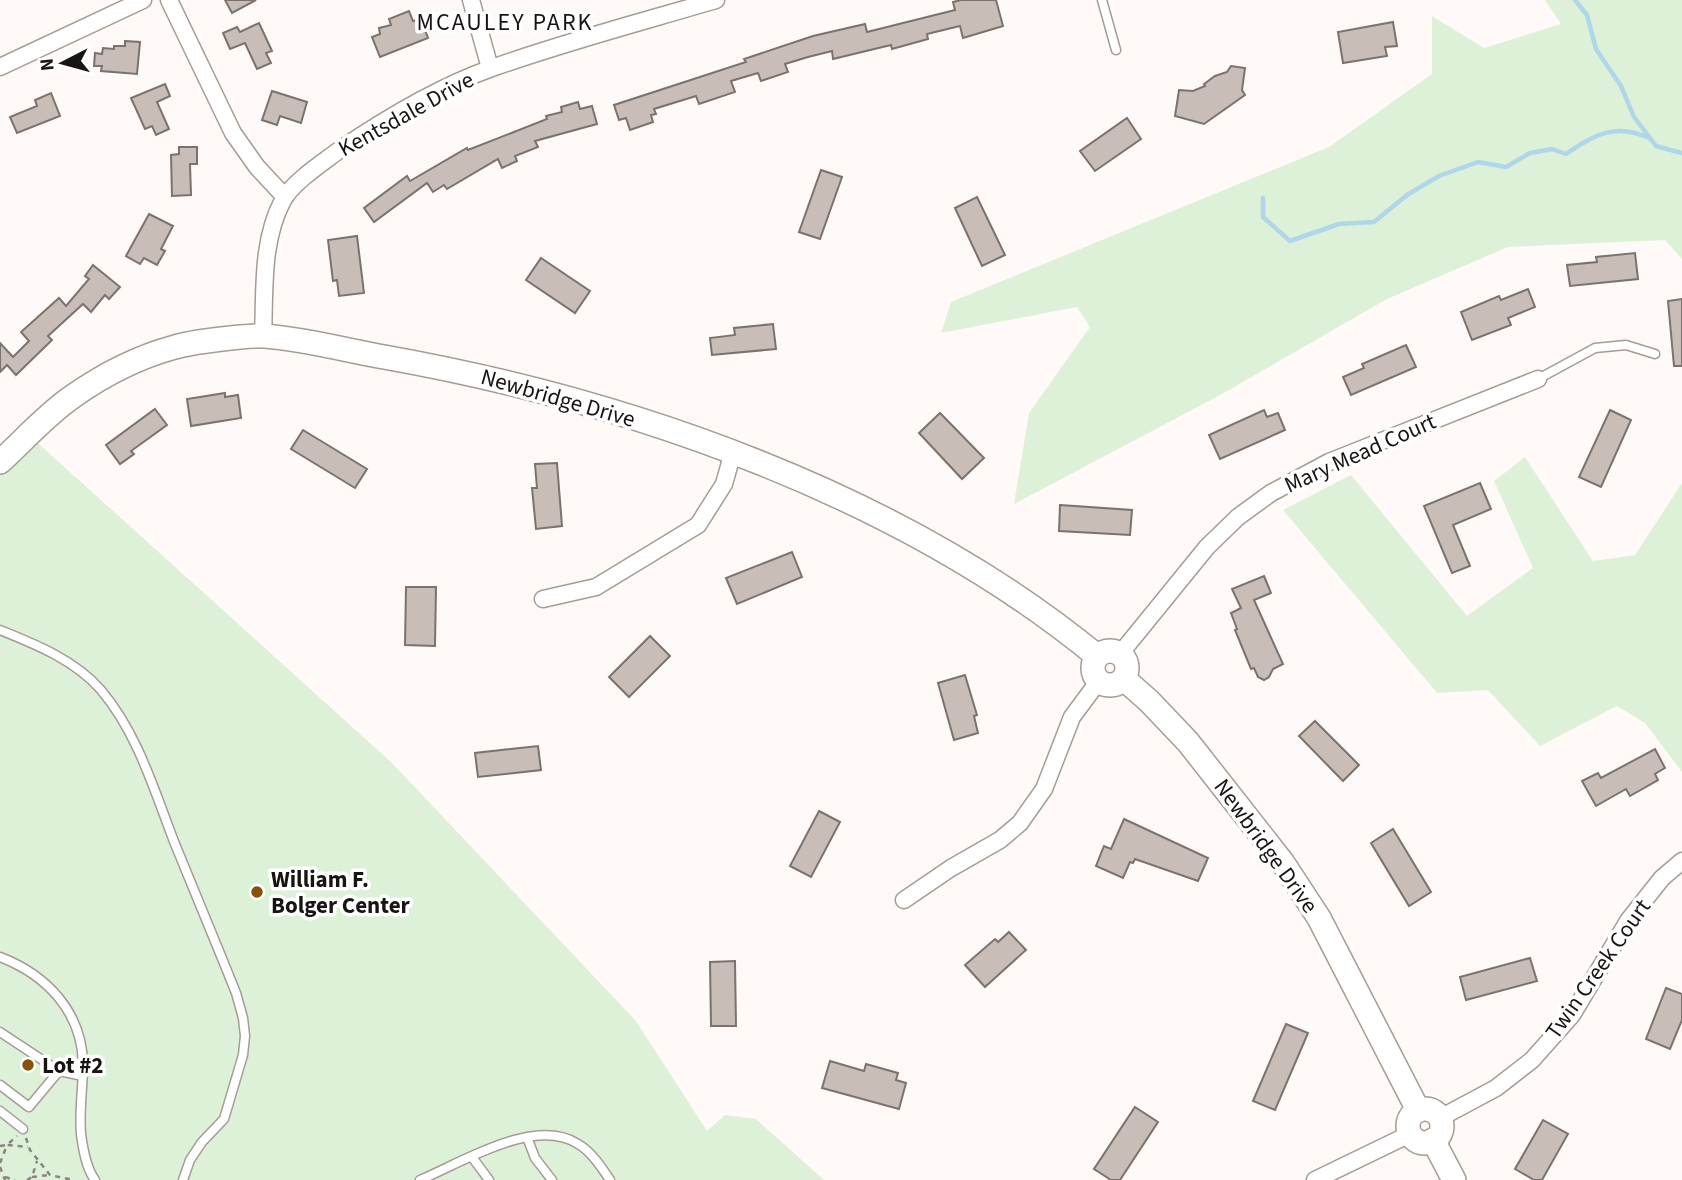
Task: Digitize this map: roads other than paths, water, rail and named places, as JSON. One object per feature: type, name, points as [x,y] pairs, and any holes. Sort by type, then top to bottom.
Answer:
[{"type":"street","points":[[0,67],[143,0]]},
{"type":"street","points":[[169,0],[233,133],[257,167],[285,197]]},
{"type":"street","points":[[471,0],[491,68]]},
{"type":"street","name":"Kentsdale Drive","points":[[263,335],[268,245],[274,219],[285,197],[321,163],[366,132],[443,89],[491,68],[716,0]]},
{"type":"street","name":"Newbridge Drive","points":[[0,462],[70,398],[123,366],[177,346],[263,335],[457,370],[613,411],[733,452],[854,504],[963,561],[1061,627],[1097,656]]},
{"type":"street","name":"Mary Mead Court","points":[[1120,654],[1207,547],[1238,517],[1271,493],[1329,463],[1538,379]]},
{"type":"street","points":[[543,598],[596,587],[698,524],[724,484],[733,452]]},
{"type":"street","points":[[1105,651],[1120,654],[1127,668],[1124,679],[1109,686],[1098,682],[1092,666],[1097,656],[1105,651]]},
{"type":"street","name":"Newbridge Drive","points":[[1124,679],[1188,742],[1283,863],[1319,918],[1418,1110]]},
{"type":"street","points":[[904,900],[951,868],[1000,840],[1020,823],[1044,789],[1072,717],[1098,682]]},
{"type":"street","name":"Twin Creek Court","points":[[1440,1118],[1496,1088],[1532,1060],[1572,1015],[1628,920],[1662,878],[1682,861]]},
{"type":"street","points":[[1418,1110],[1432,1110],[1440,1118],[1441,1129],[1433,1140],[1419,1142],[1410,1134],[1409,1120],[1418,1110]]},
{"type":"street","points":[[1315,1180],[1410,1134]]},
{"type":"street","points":[[1433,1140],[1454,1180]]},
{"type":"lane","points":[[1101,0],[1116,50]]},
{"type":"lane","points":[[1538,379],[1595,348],[1626,345],[1655,354]]},
{"type":"lane","points":[[0,630],[39,646],[68,663],[99,688],[124,722],[144,762],[236,993],[243,1018],[243,1055],[224,1119],[202,1142],[190,1160],[183,1180]]},
{"type":"lane","points":[[0,957],[37,975],[62,1000],[76,1026],[83,1061],[79,1112],[83,1149],[95,1180]]},
{"type":"lane","points":[[0,1032],[59,1071],[83,1076]]},
{"type":"lane","points":[[0,1085],[29,1107],[59,1071]]},
{"type":"lane","points":[[0,1111],[23,1129]]},
{"type":"lane","points":[[420,1180],[472,1157],[538,1135],[559,1136],[579,1144],[610,1180]]},
{"type":"lane","points":[[527,1137],[535,1158],[552,1180]]},
{"type":"lane","points":[[472,1157],[489,1180]]},
{"type":"waterway","points":[[1575,0],[1587,15],[1596,49],[1621,86],[1634,117],[1656,146],[1682,153]]},
{"type":"waterway","points":[[1263,198],[1263,217],[1290,241],[1339,224],[1374,222],[1407,195],[1439,176],[1478,162],[1506,167],[1530,153],[1552,149],[1566,154],[1597,136],[1617,131],[1627,131],[1651,139]]},
{"type":"place","name":"William F. Bolger Center","points":[[257,892]]},
{"type":"place","name":"Lot #2","points":[[28,1065]]},
{"type":"district","name":"MCAULEY PARK","points":[[505,22]]}]
